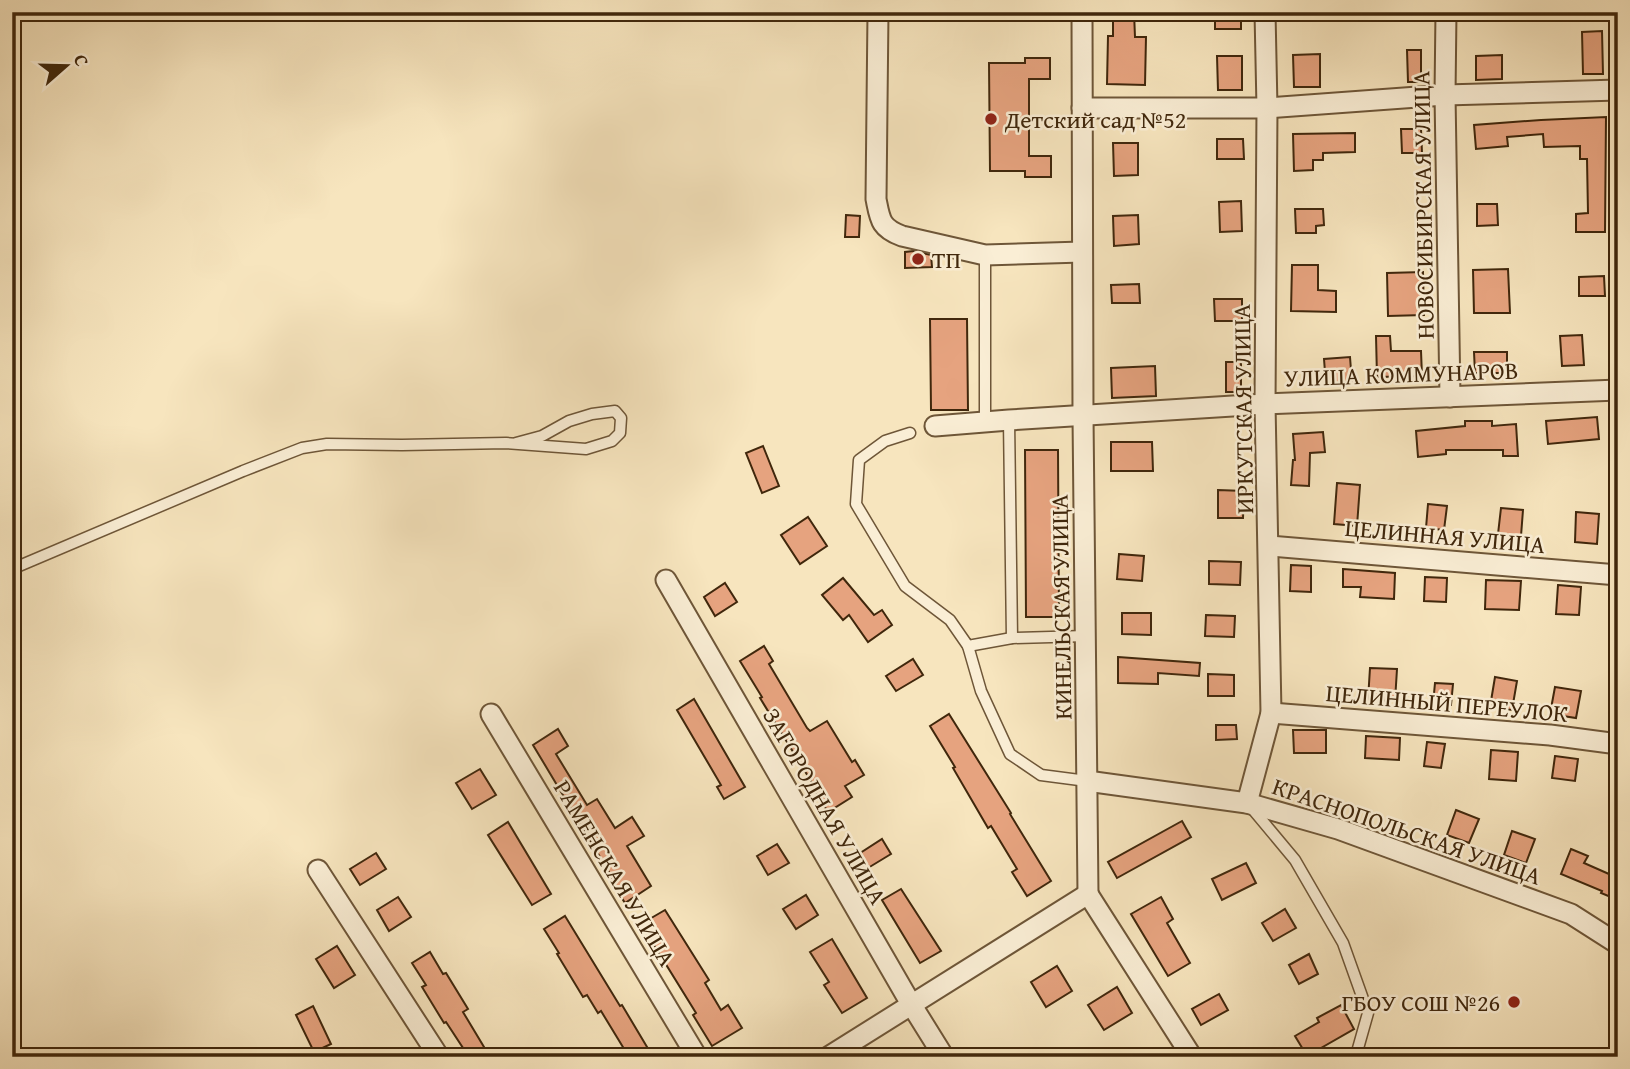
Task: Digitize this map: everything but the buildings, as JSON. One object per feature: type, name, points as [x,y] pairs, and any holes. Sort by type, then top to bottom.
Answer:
[{"type":"street","points":[[877,12],[876,199],[880,220],[889,231],[985,255],[1082,252]]},
{"type":"street","name":"КИНЕЛЬСКАЯ УЛИЦА","points":[[1082,12],[1088,894]]},
{"type":"street","name":"ИРКУТСКАЯ УЛИЦА","points":[[1247,803],[1271,713],[1265,404],[1265,12]]},
{"type":"street","name":"НОВОСИБИРСКАЯ УЛИЦА","points":[[1446,12],[1450,397]]},
{"type":"street","points":[[1082,108],[1267,108],[1445,95],[1618,90]]},
{"type":"street","name":"УЛИЦА КОММУНАРОВ","points":[[935,426],[1265,404],[1618,390]]},
{"type":"street","name":"ЦЕЛИННАЯ УЛИЦА","points":[[1269,546],[1618,575]]},
{"type":"street","name":"ЗАГОРОДНАЯ УЛИЦА","points":[[666,580],[944,1057]]},
{"type":"street","name":"ЦЕЛИННЫЙ ПЕРЕУЛОК","points":[[1271,713],[1550,735],[1618,744]]},
{"type":"street","name":"РАМЕНСКАЯ УЛИЦА","points":[[491,714],[697,1057]]},
{"type":"street","name":"КРАСНОПОЛЬСКАЯ УЛИЦА","points":[[1087,781],[1247,803],[1338,829],[1571,914],[1618,944]]},
{"type":"street","points":[[318,870],[439,1057]]},
{"type":"street","points":[[828,1057],[1088,894],[1192,1057]]},
{"type":"lane","points":[[985,255],[985,423]]},
{"type":"lane","points":[[12,569],[302,448],[327,444],[506,443],[586,449],[612,441],[620,433],[621,418],[615,411],[592,414],[569,421],[542,436],[516,443]]},
{"type":"lane","points":[[1009,420],[1012,638]]},
{"type":"lane","points":[[910,433],[885,441],[859,460],[856,504],[905,586],[950,620],[968,646],[981,691],[1010,754],[1041,775],[1087,781]]},
{"type":"lane","points":[[968,646],[1012,638],[1086,636]]},
{"type":"lane","points":[[1247,803],[1295,860],[1343,943],[1368,1013],[1357,1052],[1345,1057]]},
{"type":"place","name":"Детский сад №52","points":[[991,119]]},
{"type":"place","name":"ТП","points":[[918,259]]},
{"type":"place","name":"ГБОУ СОШ №26","points":[[1514,1002]]}]
